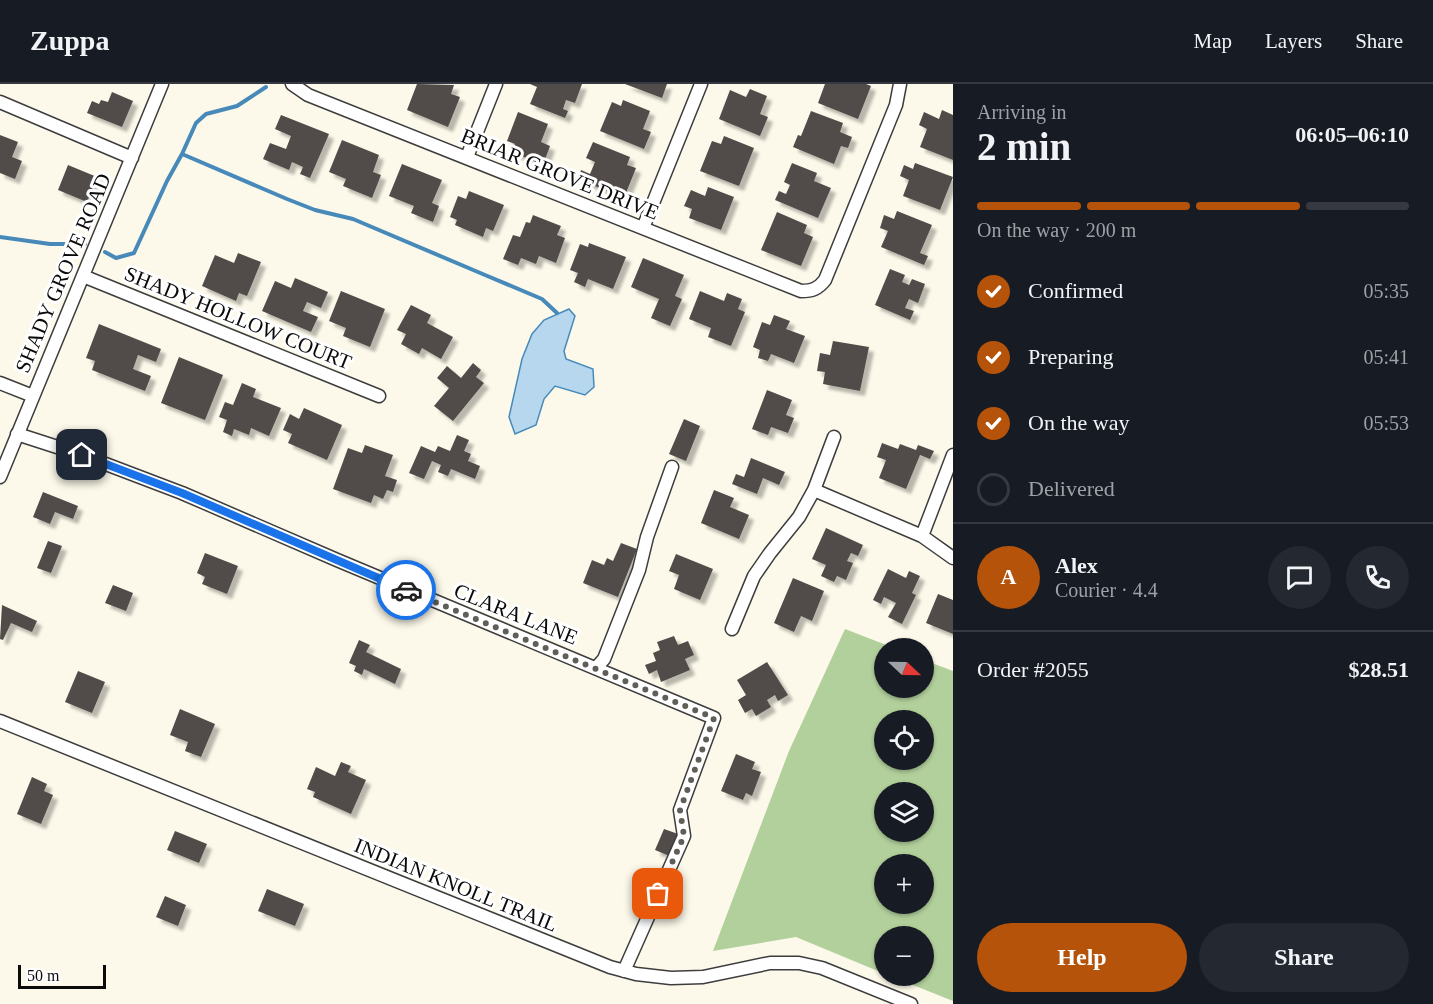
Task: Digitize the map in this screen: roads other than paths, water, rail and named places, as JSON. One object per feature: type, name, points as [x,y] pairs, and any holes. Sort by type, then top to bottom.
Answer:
[{"type":"street","name":"SHADY GROVE ROAD","points":[[0,477],[162,84]]},
{"type":"street","name":"BRIAR GROVE DRIVE","points":[[292,84],[308,95],[801,291],[816,289],[825,280],[896,105],[900,84]]},
{"type":"street","points":[[467,157],[496,84]]},
{"type":"street","points":[[643,228],[701,84]]},
{"type":"street","points":[[0,102],[132,158]]},
{"type":"street","name":"SHADY HOLLOW COURT","points":[[83,276],[379,396]]},
{"type":"street","points":[[0,383],[33,396]]},
{"type":"street","name":"CLARA LANE","points":[[17,434],[82,455],[182,493],[714,718],[680,810],[684,836],[624,971]]},
{"type":"street","points":[[732,629],[754,576],[798,517],[814,490],[834,437]]},
{"type":"street","points":[[922,536],[953,455]]},
{"type":"street","points":[[596,668],[604,659],[639,570],[647,537],[672,467]]},
{"type":"street","points":[[814,490],[922,536],[953,558]]},
{"type":"street","name":"INDIAN KNOLL TRAIL","points":[[0,721],[587,959],[624,971],[671,978],[703,977],[770,963],[799,963],[822,968],[911,1004]]},
{"type":"water","points":[[569,309],[575,316],[564,351],[566,359],[593,369],[594,387],[585,395],[555,386],[544,399],[536,425],[515,434],[509,417],[522,359],[532,334],[544,320]]},
{"type":"waterway","points":[[182,154],[196,123],[206,114],[237,106],[266,87]]},
{"type":"waterway","points":[[105,252],[116,258],[134,253],[182,154],[315,210],[353,219],[542,299],[557,313]]},
{"type":"waterway","points":[[0,237],[50,244],[85,244]]}]
